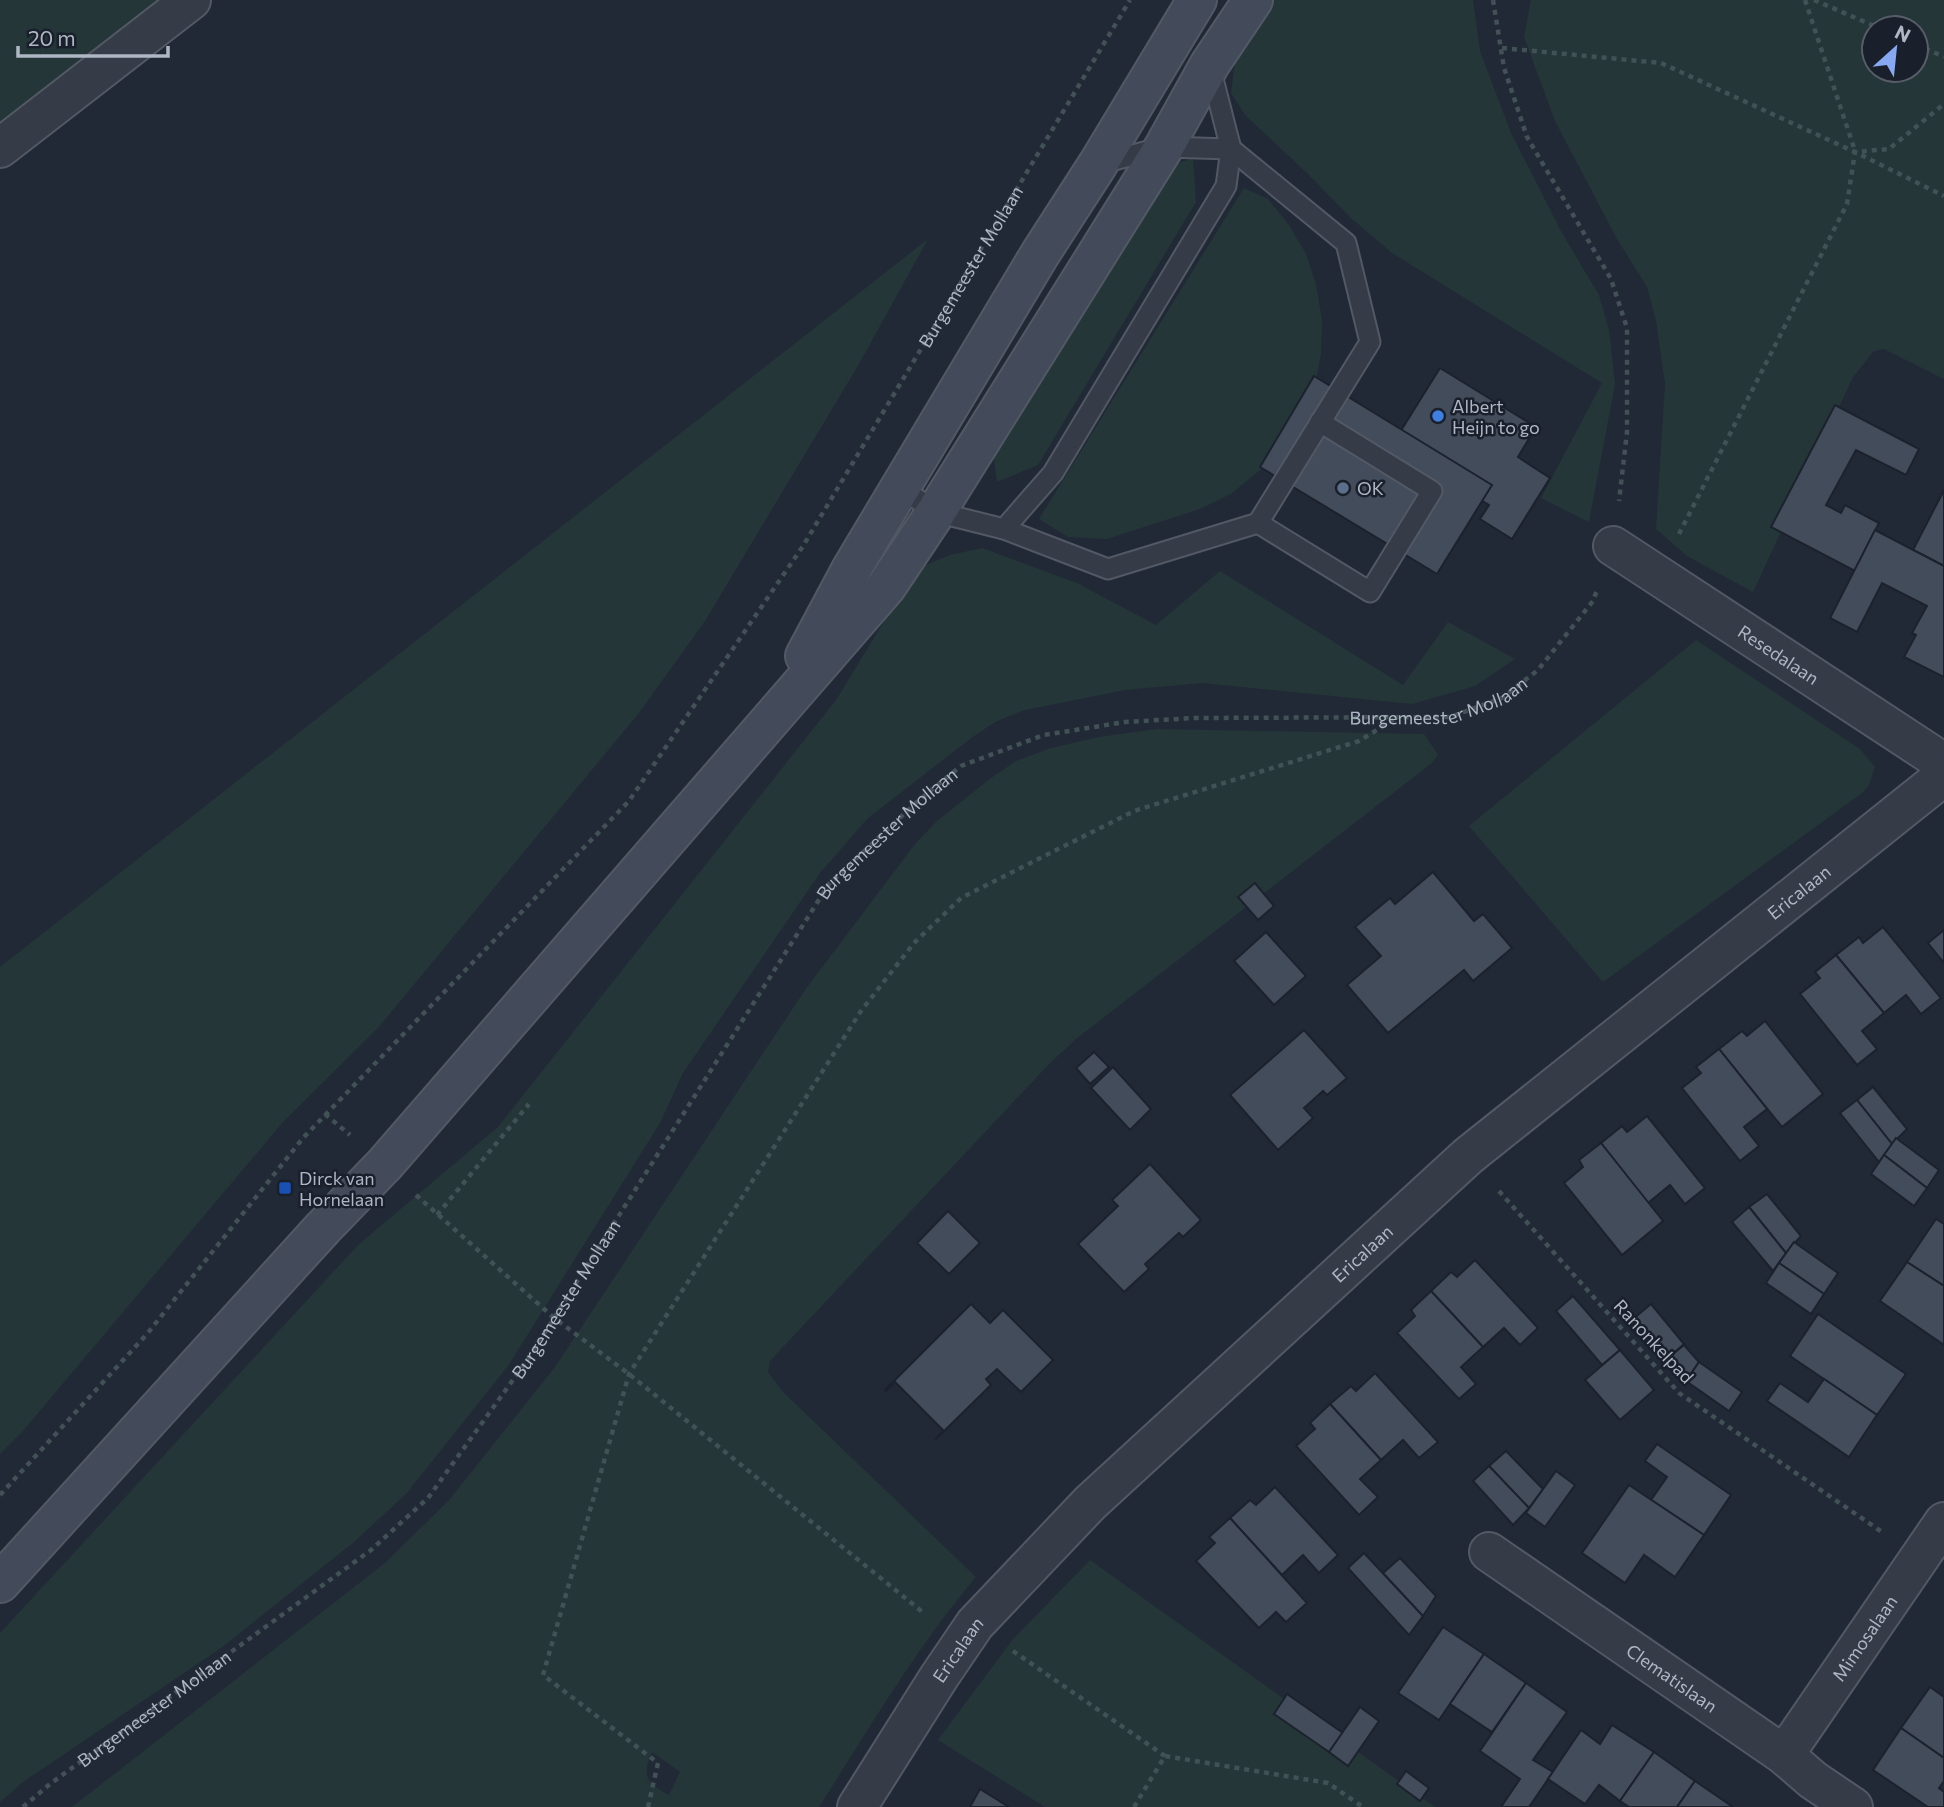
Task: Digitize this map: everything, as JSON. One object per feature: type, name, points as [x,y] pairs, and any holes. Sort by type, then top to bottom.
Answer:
[{"type":"main road","points":[[773,716],[852,568],[1040,254],[1197,0]]},
{"type":"main road","points":[[0,1583],[323,1228],[385,1164],[886,587],[936,512],[1164,147],[1210,64],[1253,0]]},
{"type":"street","points":[[0,148],[191,0]]},
{"type":"street","name":"Resedalaan","points":[[1613,546],[1944,763]]},
{"type":"street","name":"Ericalaan","points":[[857,1807],[969,1633],[1090,1503],[1468,1156],[1944,776]]},
{"type":"street","name":"Mimosalaan","points":[[1784,1755],[1944,1522]]},
{"type":"street","name":"Clematislaan","points":[[1489,1552],[1784,1755],[1813,1780],[1853,1807]]},
{"type":"lane","points":[[1004,529],[1053,473],[1226,186],[1231,149],[1210,64]]},
{"type":"lane","points":[[901,488],[936,512],[1004,529],[1108,569],[1258,523],[1370,342],[1346,243],[1231,149],[1164,147],[1098,164]]},
{"type":"lane","points":[[1258,523],[1370,592],[1412,525],[1432,491],[1320,422]]},
{"type":"path","name":"Burgemeester Mollaan","points":[[0,1495],[148,1334],[303,1138],[629,801],[803,546],[1130,0]]},
{"type":"path","name":"Burgemeester Mollaan","points":[[23,1807],[50,1784],[371,1550],[428,1498],[528,1359],[829,884],[919,800],[961,766],[1044,735],[1125,722],[1194,718],[1450,716],[1502,698],[1538,670],[1593,601],[1613,546],[1627,432],[1627,328],[1611,279],[1527,137],[1513,98],[1493,0]]},
{"type":"path","points":[[1659,575],[1847,204],[1855,152],[1805,0]]},
{"type":"path","points":[[1814,0],[1860,20]]},
{"type":"path","points":[[1502,48],[1661,63],[1855,152],[1944,197]]},
{"type":"path","points":[[1855,152],[1889,149],[1944,104]]},
{"type":"path","points":[[648,1807],[658,1763],[543,1675],[629,1374],[861,1011],[914,943],[961,898],[1134,811],[1359,741],[1398,716]]},
{"type":"path","points":[[529,1104],[437,1215],[553,1317],[629,1374],[919,1610],[969,1633],[1165,1756],[1328,1783],[1363,1807]]},
{"type":"path","name":"Ranonkelpad","points":[[1468,1156],[1679,1393],[1919,1558]]},
{"type":"path","points":[[1134,1807],[1165,1756]]},
{"type":"shaded area","points":[[0,0],[165,0],[0,125]]},
{"type":"shaded area","points":[[1272,0],[1473,0],[1480,51],[1511,133],[1562,233],[1599,295],[1609,330],[1615,384],[1589,522],[1541,498],[1602,383],[1392,253],[1351,218],[1246,116],[1231,93],[1237,47]]},
{"type":"shaded area","points":[[1531,0],[1944,0],[1944,379],[1884,349],[1874,351],[1853,377],[1753,592],[1687,556],[1656,529],[1665,384],[1656,321],[1647,287],[1617,239],[1555,121],[1524,37]]},
{"type":"shaded area","points":[[1193,158],[1196,202],[1038,465],[997,482],[992,444],[1157,171]]},
{"type":"shaded area","points":[[1244,188],[1268,199],[1289,225],[1306,254],[1316,284],[1322,320],[1317,375],[1265,466],[1231,494],[1200,509],[1107,539],[1068,537],[1039,519]]},
{"type":"shaded area","points":[[928,239],[859,364],[705,621],[639,713],[378,1028],[283,1122],[23,1431],[0,1454],[0,967]]},
{"type":"shaded area","points":[[982,548],[1077,583],[1156,625],[1220,571],[1403,685],[1448,622],[1515,659],[1475,686],[1412,704],[1202,683],[1125,690],[1025,710],[995,722],[970,739],[868,818],[820,873],[683,1073],[660,1123],[508,1366],[406,1494],[354,1542],[221,1648],[23,1782],[0,1802],[0,1633],[358,1245],[498,1127],[836,700],[916,569],[950,555]]},
{"type":"shaded area","points":[[1696,640],[1860,749],[1875,767],[1869,785],[1862,793],[1603,982],[1469,826]]},
{"type":"shaded area","points":[[1157,729],[1424,734],[1438,755],[1432,763],[1076,1039],[1049,1064],[770,1361],[768,1372],[783,1392],[976,1577],[913,1660],[819,1807],[72,1807],[385,1563],[450,1499],[555,1367],[805,990],[915,844],[937,821],[1016,761],[1051,748],[1099,737]],"holes":[[[652,1752],[680,1772],[669,1795],[656,1787],[647,1773]]]},
{"type":"shaded area","points":[[1090,1560],[1435,1807],[1045,1807],[938,1740],[1013,1639]]},
{"type":"building","points":[[1440,368],[1536,427],[1518,457],[1550,478],[1512,539],[1480,519],[1489,505],[1392,445]]},
{"type":"building","points":[[1314,376],[1492,485],[1437,574],[1260,467]]},
{"type":"building","points":[[1835,405],[1919,449],[1906,475],[1856,450],[1826,505],[1841,513],[1845,505],[1879,523],[1855,571],[1771,527]]},
{"type":"building","points":[[1944,490],[1944,566],[1913,550]]},
{"type":"building","points":[[1875,530],[1944,566],[1944,677],[1904,657],[1916,635],[1912,633],[1927,606],[1882,583],[1857,632],[1830,618]]},
{"type":"building","points":[[1433,872],[1474,921],[1483,914],[1512,948],[1473,981],[1464,970],[1388,1033],[1347,985],[1381,956],[1355,927],[1390,898],[1395,904]]},
{"type":"building","points":[[1255,883],[1274,906],[1258,920],[1238,897]]},
{"type":"building","points":[[1883,927],[1941,998],[1921,1014],[1906,995],[1884,1013],[1836,955],[1859,937],[1863,943]]},
{"type":"building","points":[[1944,930],[1944,963],[1928,943]]},
{"type":"building","points":[[1266,932],[1306,976],[1274,1005],[1234,961]]},
{"type":"building","points":[[1836,955],[1884,1013],[1862,1031],[1877,1049],[1857,1065],[1800,994],[1820,978],[1815,972]]},
{"type":"building","points":[[1765,1021],[1823,1094],[1782,1127],[1719,1049],[1742,1031],[1747,1036]]},
{"type":"building","points":[[1304,1030],[1347,1078],[1327,1095],[1323,1091],[1304,1108],[1313,1118],[1278,1150],[1230,1095]]},
{"type":"building","points":[[1719,1049],[1767,1109],[1744,1127],[1759,1146],[1740,1161],[1682,1088],[1701,1073],[1696,1067]]},
{"type":"building","points":[[1094,1052],[1109,1067],[1090,1084],[1076,1068]]},
{"type":"building","points":[[1113,1067],[1151,1109],[1130,1130],[1091,1088]]},
{"type":"building","points":[[1873,1087],[1907,1129],[1892,1144],[1857,1100]]},
{"type":"building","points":[[1857,1100],[1892,1144],[1879,1162],[1840,1113]]},
{"type":"building","points":[[1647,1116],[1705,1188],[1685,1204],[1670,1185],[1648,1203],[1601,1143],[1622,1126],[1627,1132]]},
{"type":"building","points":[[1896,1138],[1939,1170],[1927,1188],[1884,1155]]},
{"type":"building","points":[[1601,1143],[1663,1221],[1622,1255],[1564,1183],[1583,1167],[1579,1160]]},
{"type":"building","points":[[1884,1155],[1927,1188],[1914,1206],[1871,1174]]},
{"type":"building","points":[[1150,1164],[1201,1220],[1183,1237],[1179,1233],[1145,1264],[1149,1269],[1124,1292],[1078,1244],[1118,1206],[1112,1200]]},
{"type":"building","points":[[1767,1194],[1801,1236],[1786,1253],[1749,1207]]},
{"type":"building","points":[[1749,1207],[1786,1253],[1773,1271],[1732,1222]]},
{"type":"building","points":[[948,1211],[980,1243],[949,1274],[917,1243]]},
{"type":"building","points":[[1936,1219],[1944,1224],[1944,1286],[1907,1262]]},
{"type":"building","points":[[1794,1242],[1838,1273],[1824,1294],[1779,1263]]},
{"type":"building","points":[[1475,1260],[1538,1328],[1520,1345],[1504,1328],[1483,1347],[1431,1291],[1451,1272],[1457,1277]]},
{"type":"building","points":[[1907,1262],[1944,1286],[1944,1345],[1880,1301]]},
{"type":"building","points":[[1779,1263],[1824,1294],[1811,1314],[1766,1283]]},
{"type":"building","points":[[1431,1291],[1483,1347],[1461,1367],[1476,1384],[1459,1399],[1397,1333],[1415,1316],[1411,1310]]},
{"type":"building","points":[[1573,1296],[1620,1350],[1602,1365],[1556,1311]]},
{"type":"building","points":[[971,1304],[990,1323],[1003,1310],[1053,1360],[1021,1392],[997,1369],[986,1379],[991,1385],[935,1440],[943,1430],[895,1382],[885,1390]]},
{"type":"building","points":[[1651,1304],[1684,1344],[1667,1359],[1633,1319]]},
{"type":"building","points":[[1818,1314],[1906,1374],[1877,1415],[1790,1356]]},
{"type":"building","points":[[1684,1345],[1699,1362],[1686,1381],[1667,1359]]},
{"type":"building","points":[[1620,1350],[1654,1390],[1620,1420],[1585,1380]]},
{"type":"building","points":[[1699,1362],[1742,1392],[1729,1411],[1686,1381]]},
{"type":"building","points":[[1375,1373],[1438,1442],[1419,1458],[1403,1440],[1381,1460],[1330,1404],[1351,1386],[1356,1391]]},
{"type":"building","points":[[1824,1379],[1877,1415],[1849,1457],[1767,1401],[1780,1383],[1808,1402]]},
{"type":"building","points":[[1330,1404],[1381,1460],[1360,1479],[1378,1497],[1359,1515],[1296,1446],[1315,1429],[1310,1423]]},
{"type":"building","points":[[1657,1444],[1731,1495],[1704,1535],[1651,1500],[1667,1477],[1645,1461]]},
{"type":"building","points":[[1506,1451],[1543,1489],[1529,1508],[1489,1466]]},
{"type":"building","points":[[1489,1466],[1529,1508],[1513,1525],[1473,1481]]},
{"type":"building","points":[[1556,1471],[1575,1485],[1545,1527],[1526,1513]]},
{"type":"building","points":[[1629,1485],[1704,1535],[1675,1577],[1644,1555],[1625,1583],[1582,1553]]},
{"type":"building","points":[[1275,1487],[1338,1555],[1319,1573],[1303,1555],[1282,1575],[1230,1518],[1250,1500],[1256,1505]]},
{"type":"building","points":[[1230,1518],[1307,1603],[1286,1622],[1276,1612],[1259,1628],[1196,1561],[1215,1543],[1209,1537]]},
{"type":"building","points":[[1364,1553],[1423,1616],[1409,1635],[1348,1568]]},
{"type":"building","points":[[1400,1558],[1436,1596],[1423,1616],[1383,1573]]},
{"type":"building","points":[[1443,1627],[1484,1654],[1439,1720],[1398,1693]]},
{"type":"building","points":[[1484,1654],[1526,1683],[1492,1732],[1450,1704]]},
{"type":"building","points":[[1526,1683],[1567,1712],[1533,1760],[1553,1772],[1529,1807],[1501,1807],[1520,1779],[1480,1751]]},
{"type":"building","points":[[1930,1687],[1944,1697],[1944,1758],[1901,1728]]},
{"type":"building","points":[[1287,1694],[1343,1733],[1329,1752],[1274,1714]]},
{"type":"building","points":[[1360,1707],[1379,1721],[1348,1766],[1329,1752]]},
{"type":"building","points":[[1612,1725],[1654,1752],[1620,1801],[1599,1785],[1585,1804],[1548,1779],[1581,1730],[1600,1744]]},
{"type":"building","points":[[1901,1728],[1944,1758],[1944,1781],[1939,1788],[1944,1792],[1944,1807],[1928,1807],[1873,1770]]},
{"type":"building","points":[[1654,1752],[1695,1781],[1677,1807],[1629,1807],[1620,1801]]},
{"type":"building","points":[[1406,1771],[1429,1788],[1420,1801],[1397,1784]]},
{"type":"building","points":[[1695,1781],[1733,1807],[1677,1807]]},
{"type":"building","points":[[980,1789],[1009,1807],[970,1807]]},
{"type":"place","name":"Albert Heijn to go","points":[[1438,416]]},
{"type":"place","name":"OK","points":[[1343,488]]},
{"type":"place","name":"Dirck van Hornelaan","points":[[285,1188]]}]
